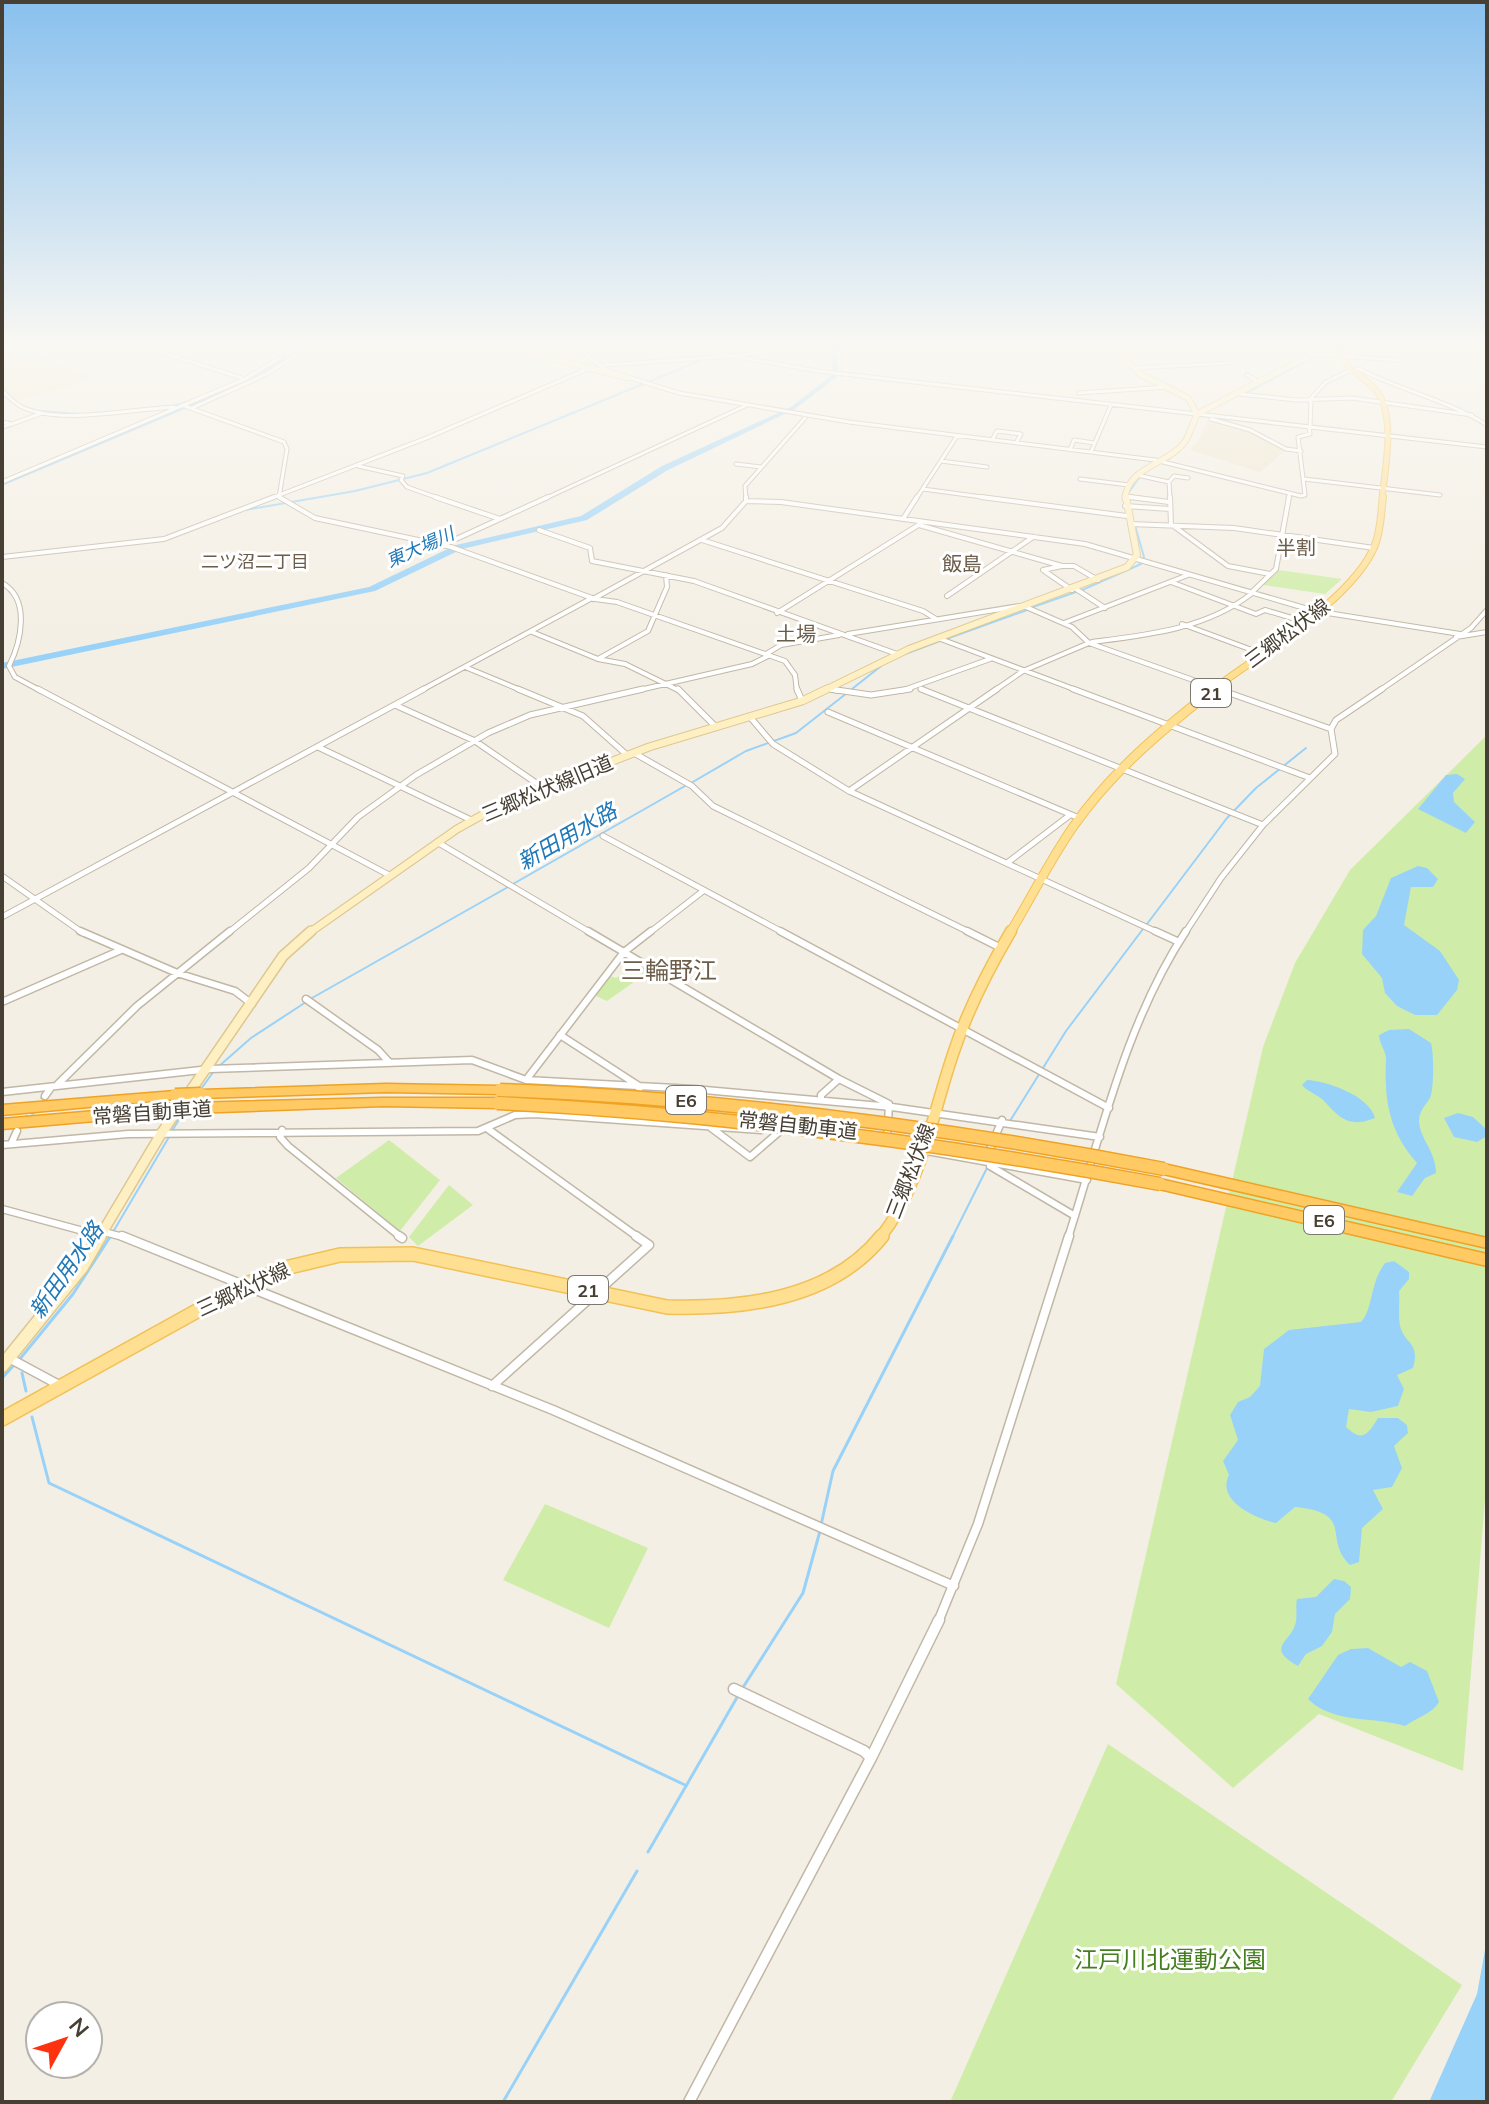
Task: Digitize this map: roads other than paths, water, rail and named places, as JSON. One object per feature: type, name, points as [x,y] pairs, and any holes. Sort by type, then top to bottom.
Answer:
[{"type":"highway","name":"常磐自動車道","points":[[2,1110],[175,1095],[370,1088],[761,1106],[986,1136],[1164,1169],[1487,1243]]},
{"type":"highway","name":"常磐自動車道","points":[[2,1124],[191,1108],[498,1096],[757,1120],[984,1151],[1160,1184],[1487,1260]]},
{"type":"main road","name":"三郷松伏線","points":[[2,1419],[242,1286],[311,1260],[391,1252],[452,1261],[667,1307],[709,1309],[773,1301],[820,1284],[861,1258],[880,1239],[903,1202],[962,1028],[1001,948],[1079,818],[1122,768],[1353,579],[1374,548],[1381,528],[1384,443]]},
{"type":"street","points":[[2,482],[93,443]]},
{"type":"street","points":[[279,495],[287,449],[285,443]]},
{"type":"street","points":[[2,557],[164,539],[408,443]]},
{"type":"street","points":[[443,545],[665,443]]},
{"type":"street","points":[[2,917],[702,540],[728,524],[746,501],[745,486],[782,443]]},
{"type":"street","points":[[903,519],[952,443]]},
{"type":"street","points":[[1017,443],[1160,461],[1289,495],[1305,495],[1299,443]]},
{"type":"street","points":[[1070,450],[1073,443]]},
{"type":"street","points":[[1091,452],[1094,443]]},
{"type":"street","points":[[1138,558],[1130,515],[1129,485],[1184,443]]},
{"type":"street","points":[[1275,443],[1301,451]]},
{"type":"street","points":[[1451,443],[1487,447]]},
{"type":"street","points":[[941,461],[987,467]]},
{"type":"street","points":[[736,464],[761,467]]},
{"type":"street","points":[[355,465],[403,476],[401,480],[407,487],[500,519]]},
{"type":"street","points":[[1140,476],[1169,482]]},
{"type":"street","points":[[1188,478],[1174,476],[1169,482],[1172,525],[1228,566],[1270,574]]},
{"type":"street","points":[[1080,479],[1129,485]]},
{"type":"street","points":[[1304,479],[1440,495]]},
{"type":"street","points":[[923,489],[1130,515],[1172,525],[1284,534],[1374,548]]},
{"type":"street","points":[[279,495],[315,518],[455,548],[592,599],[617,602],[785,661],[795,675],[802,701]]},
{"type":"street","points":[[849,791],[1023,671],[1089,643],[1182,624],[1232,608],[1276,569],[1289,495]]},
{"type":"street","points":[[1128,496],[1169,502]]},
{"type":"street","points":[[746,501],[781,502],[903,519],[1062,566]]},
{"type":"street","points":[[1130,515],[1170,509]]},
{"type":"street","points":[[777,613],[921,523],[1085,544],[1315,611],[1458,636],[1487,632]]},
{"type":"street","points":[[539,530],[590,548],[592,561],[694,581],[897,654]]},
{"type":"street","points":[[947,596],[1033,537]]},
{"type":"street","points":[[702,540],[923,611],[936,619]]},
{"type":"street","name":"三郷松伏線旧道","points":[[2,1366],[7,1356],[59,1299],[292,945],[389,875],[471,820],[542,787],[631,754],[802,701],[897,654],[1077,590],[1127,567],[1138,558]]},
{"type":"street","points":[[1099,580],[1074,566],[1043,570],[1105,608]]},
{"type":"street","points":[[598,659],[648,631],[667,587],[666,575]]},
{"type":"street","points":[[1064,623],[1188,575]]},
{"type":"street","points":[[1171,582],[1232,608],[1256,614],[1265,610],[1302,621]]},
{"type":"street","points":[[2,583],[13,591],[24,622],[22,641],[10,664],[15,677],[389,875]]},
{"type":"street","points":[[58,1084],[126,1016],[309,868],[358,817],[398,786],[475,741],[530,715],[752,664],[781,645],[936,619],[1029,608],[1064,623],[1089,643],[1331,729]]},
{"type":"street","points":[[689,2102],[871,1758],[954,1586],[978,1524],[1109,1108],[1142,1017],[1179,942],[1221,878],[1263,825],[1337,750],[1331,729],[1336,720],[1471,628],[1487,610]]},
{"type":"street","points":[[1182,624],[1260,653]]},
{"type":"street","points":[[532,632],[598,659],[625,664],[668,683],[716,727]]},
{"type":"street","points":[[940,640],[1310,778]]},
{"type":"street","points":[[921,689],[932,680],[990,659]]},
{"type":"street","points":[[465,667],[593,723],[631,754],[689,784],[713,806],[1001,948]]},
{"type":"street","points":[[830,689],[846,695],[921,689],[1263,825]]},
{"type":"street","points":[[395,705],[475,741],[542,787]]},
{"type":"street","points":[[828,712],[1079,818]]},
{"type":"street","points":[[750,717],[771,742],[849,791],[1179,942]]},
{"type":"street","points":[[318,747],[471,820]]},
{"type":"street","points":[[1007,863],[1070,815]]},
{"type":"street","points":[[603,836],[1109,1108]]},
{"type":"street","points":[[437,842],[839,1079],[892,1107]]},
{"type":"street","points":[[2,876],[84,934],[177,973],[235,991],[252,1004]]},
{"type":"street","points":[[525,1114],[530,1080],[560,1035],[624,952],[703,891]]},
{"type":"street","points":[[2,1002],[121,950]]},
{"type":"street","points":[[309,1001],[378,1050],[389,1062]]},
{"type":"street","points":[[560,1035],[639,1086]]},
{"type":"street","points":[[2,1092],[221,1069],[472,1060],[530,1080],[892,1107],[1008,1121],[1100,1137]]},
{"type":"street","points":[[821,1100],[821,1095],[839,1079]]},
{"type":"street","points":[[637,1120],[639,1086]]},
{"type":"street","points":[[789,1133],[796,1098]]},
{"type":"street","points":[[886,1145],[892,1107]]},
{"type":"street","points":[[2,1145],[168,1133],[488,1129],[515,1115],[525,1114],[789,1133],[922,1150],[1087,1180]]},
{"type":"street","points":[[988,1163],[1008,1121]]},
{"type":"street","points":[[708,1126],[750,1157],[779,1132]]},
{"type":"street","points":[[488,1129],[649,1245],[492,1386]]},
{"type":"street","points":[[282,1130],[280,1137],[288,1146],[402,1238]]},
{"type":"street","points":[[11,1144],[17,1131]]},
{"type":"street","points":[[988,1163],[1075,1216]]},
{"type":"street","points":[[2,1209],[103,1234],[117,1234],[492,1386],[954,1586]]},
{"type":"street","points":[[7,1356],[61,1386]]},
{"type":"street","points":[[734,1689],[864,1751],[871,1758]]},
{"type":"water","points":[[97,443],[104,443],[2,486],[2,483]]},
{"type":"water","points":[[1457,774],[1465,779],[1453,793],[1454,802],[1475,822],[1466,833],[1418,809],[1446,775]]},
{"type":"water","points":[[1418,866],[1427,868],[1438,879],[1433,887],[1411,887],[1404,925],[1440,951],[1459,980],[1457,990],[1437,1015],[1415,1015],[1397,1006],[1385,993],[1382,978],[1362,954],[1363,930],[1376,916],[1391,878]]},
{"type":"water","points":[[1409,1029],[1431,1043],[1432,1048],[1431,1094],[1419,1120],[1436,1173],[1425,1178],[1412,1196],[1397,1192],[1417,1163],[1400,1139],[1390,1115],[1386,1056],[1379,1035],[1389,1030]]},
{"type":"water","points":[[1307,1080],[1325,1083],[1357,1097],[1375,1118],[1359,1122],[1346,1120],[1302,1085]]},
{"type":"water","points":[[1458,1113],[1473,1117],[1487,1130],[1487,1136],[1477,1142],[1454,1137],[1444,1118]]},
{"type":"water","points":[[1394,1261],[1409,1272],[1409,1279],[1399,1291],[1399,1317],[1402,1331],[1415,1353],[1413,1368],[1397,1375],[1404,1389],[1398,1406],[1371,1412],[1349,1409],[1346,1427],[1361,1435],[1368,1432],[1378,1418],[1398,1418],[1407,1425],[1408,1433],[1394,1446],[1402,1468],[1392,1487],[1373,1490],[1383,1509],[1362,1528],[1359,1562],[1350,1565],[1342,1555],[1332,1521],[1325,1515],[1295,1507],[1276,1523],[1240,1507],[1228,1493],[1226,1484],[1229,1475],[1223,1461],[1238,1440],[1230,1415],[1238,1402],[1250,1397],[1260,1386],[1264,1349],[1289,1330],[1361,1322],[1368,1310],[1380,1270],[1385,1263]]},
{"type":"water","points":[[1334,1579],[1344,1581],[1351,1587],[1350,1599],[1335,1614],[1332,1632],[1322,1646],[1306,1654],[1298,1666],[1288,1660],[1281,1650],[1295,1625],[1297,1599],[1316,1597]]},
{"type":"water","points":[[1368,1648],[1401,1667],[1410,1662],[1427,1671],[1439,1702],[1436,1706],[1405,1726],[1341,1716],[1318,1707],[1308,1699],[1338,1655],[1351,1649]]},
{"type":"water","points":[[1487,1939],[1487,2102],[1429,2102],[1477,1994]]},
{"type":"waterway","points":[[245,510],[355,491],[427,473],[499,443]]},
{"type":"waterway","name":"東大場川","points":[[2,666],[372,589],[459,547],[584,518],[665,468],[718,443]]},
{"type":"waterway","name":"新田用水路","points":[[1129,492],[1139,478]]},
{"type":"waterway","name":"新田用水路","points":[[1082,590],[1141,564],[1144,557],[1135,525]]},
{"type":"waterway","name":"新田用水路","points":[[1033,607],[1076,592]]},
{"type":"waterway","name":"新田用水路","points":[[946,639],[1027,610]]},
{"type":"waterway","name":"新田用水路","points":[[905,654],[940,641]]},
{"type":"waterway","name":"新田用水路","points":[[852,689],[881,666]]},
{"type":"waterway","name":"新田用水路","points":[[691,783],[746,751],[796,733],[847,693]]},
{"type":"waterway","points":[[1147,924],[1227,818],[1256,788],[1306,748]]},
{"type":"waterway","name":"新田用水路","points":[[513,884],[685,786]]},
{"type":"waterway","name":"新田用水路","points":[[312,998],[508,887]]},
{"type":"waterway","points":[[1010,1121],[1066,1031],[1143,929]]},
{"type":"waterway","name":"新田用水路","points":[[218,1067],[251,1038],[306,1002]]},
{"type":"waterway","name":"新田用水路","points":[[201,1089],[214,1071]]},
{"type":"waterway","name":"新田用水路","points":[[172,1131],[183,1113]]},
{"type":"waterway","name":"新田用水路","points":[[113,1232],[169,1137]]},
{"type":"waterway","points":[[953,1236],[988,1166]]},
{"type":"waterway","points":[[821,1525],[833,1471],[953,1236]]},
{"type":"waterway","name":"新田用水路","points":[[19,1360],[73,1294],[110,1237]]},
{"type":"waterway","name":"新田用水路","points":[[3,1377],[14,1365]]},
{"type":"waterway","points":[[22,1373],[26,1391]]},
{"type":"waterway","points":[[32,1417],[49,1483],[685,1785]]},
{"type":"waterway","points":[[742,1689],[803,1593],[820,1531]]},
{"type":"waterway","points":[[648,1852],[739,1694]]},
{"type":"waterway","points":[[503,2102],[637,1871]]},
{"type":"tunnel","points":[[25,1121],[45,1096]]},
{"type":"district","name":"半割","points":[[1296,547]]},
{"type":"district","name":"二ツ沼二丁目","points":[[255,561]]},
{"type":"district","name":"飯島","points":[[962,563]]},
{"type":"district","name":"土場","points":[[796,633]]},
{"type":"district","name":"三輪野江","points":[[669,970]]},
{"type":"park label","name":"江戸川北運動公園","points":[[1170,1959]]}]
